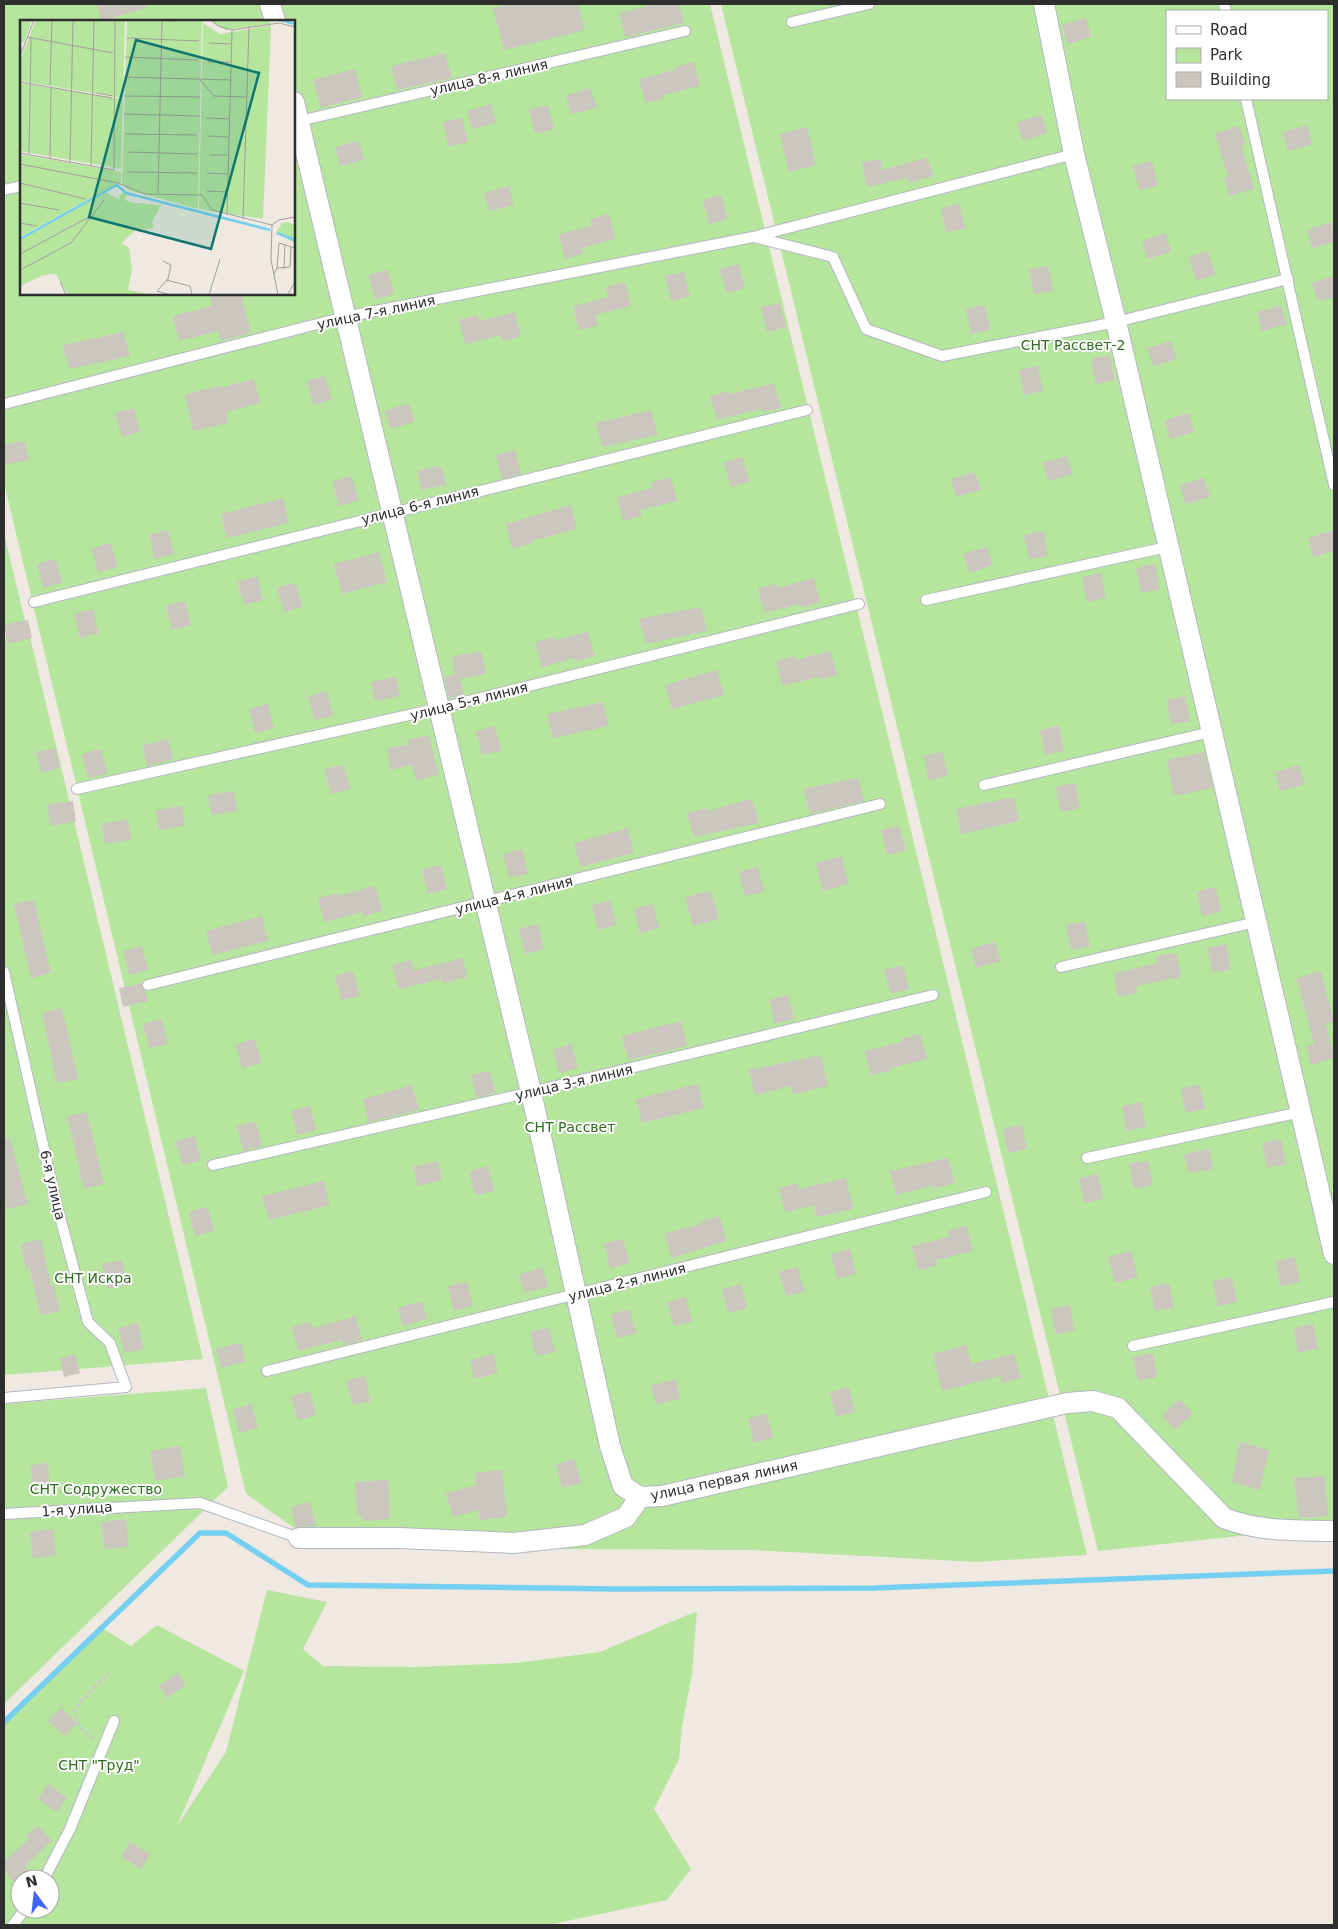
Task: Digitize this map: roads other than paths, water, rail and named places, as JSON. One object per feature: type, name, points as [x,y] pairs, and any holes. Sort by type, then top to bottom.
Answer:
[{"type":"street","points":[[270,4],[275,20]]},
{"type":"street","points":[[1044,4],[1074,154],[1116,322],[1167,547],[1334,1254]]},
{"type":"street","points":[[296,122],[345,317],[390,512],[440,708],[484,903],[531,1092],[610,1446],[624,1486],[640,1497]]},
{"type":"street","name":"улица первая линия","points":[[299,1538],[399,1538],[514,1543],[585,1535],[626,1517],[640,1497],[662,1496],[1067,1403],[1093,1401],[1118,1408],[1224,1518],[1241,1525],[1264,1528],[1334,1531]]},
{"type":"lane","points":[[792,22],[869,4]]},
{"type":"lane","name":"улица 8-я линия","points":[[296,122],[685,31]]},
{"type":"lane","points":[[1246,100],[1334,486]]},
{"type":"lane","name":"улица 7-я линия","points":[[4,404],[345,317],[753,237],[1074,154]]},
{"type":"lane","points":[[4,190],[20,186]]},
{"type":"lane","points":[[753,237],[832,257],[866,329],[942,356],[1116,322],[1288,279]]},
{"type":"lane","name":"улица 6-я линия","points":[[34,602],[390,512],[807,410]]},
{"type":"lane","points":[[926,600],[1167,547]]},
{"type":"lane","name":"улица 5-я линия","points":[[77,788],[440,708],[859,604]]},
{"type":"lane","points":[[984,785],[1211,732]]},
{"type":"lane","name":"улица 4-я линия","points":[[148,985],[880,804]]},
{"type":"lane","points":[[1060,967],[1256,922]]},
{"type":"lane","name":"6-я улица","points":[[4,972],[56,1202],[88,1322],[110,1343],[126,1387],[4,1398]]},
{"type":"lane","name":"улица 3-я линия","points":[[213,1165],[531,1092],[933,995]]},
{"type":"lane","points":[[1087,1158],[1301,1112]]},
{"type":"lane","name":"улица 2-я линия","points":[[267,1371],[986,1192]]},
{"type":"lane","points":[[1133,1346],[1334,1302]]},
{"type":"lane","name":"1-я улица","points":[[4,1514],[200,1503],[299,1538]]},
{"type":"lane","points":[[49,1869],[70,1829],[114,1721]]},
{"type":"waterway","points":[[4,1722],[200,1533],[226,1533],[308,1585],[616,1589],[874,1588],[1334,1571]]},
{"type":"park label","name":"СНТ Рассвет-2","points":[[1073,345]]},
{"type":"park label","name":"СНТ Рассвет","points":[[570,1127]]},
{"type":"park label","name":"СНТ Искра","points":[[93,1278]]},
{"type":"park label","name":"СНТ Содружество","points":[[96,1489]]},
{"type":"park label","name":"СНТ \"Труд\"","points":[[99,1765]]}]
